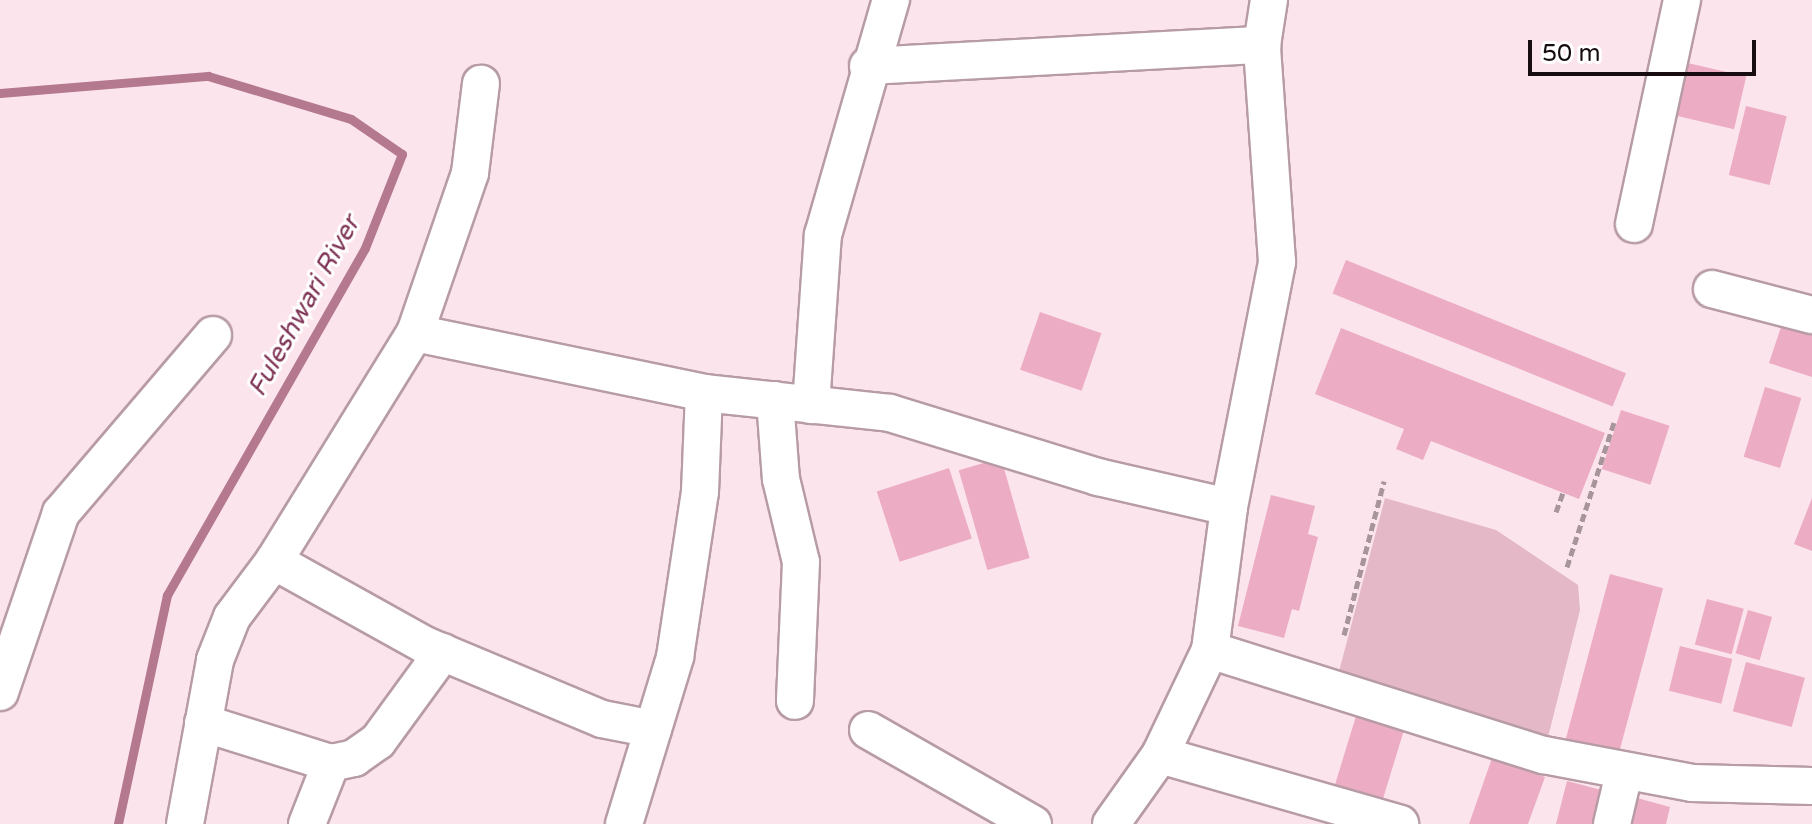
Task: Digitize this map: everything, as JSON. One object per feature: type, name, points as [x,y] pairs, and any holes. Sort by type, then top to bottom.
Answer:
[{"type":"street","points":[[811,405],[823,235],[868,66],[891,0]]},
{"type":"street","points":[[1111,824],[1160,755],[1210,650],[1229,507],[1277,262],[1262,45],[1269,0]]},
{"type":"street","points":[[1634,224],[1682,0]]},
{"type":"street","points":[[868,66],[1262,45]]},
{"type":"street","points":[[185,824],[215,660],[232,617],[274,561],[415,333],[470,173],[481,84]]},
{"type":"street","points":[[1712,289],[1812,315]]},
{"type":"street","points":[[415,333],[704,393],[890,413],[1098,477],[1229,507]]},
{"type":"street","points":[[3,675],[61,513],[213,335]]},
{"type":"street","points":[[624,824],[675,657],[700,492],[704,393]]},
{"type":"street","points":[[775,400],[781,479],[801,562],[795,701]]},
{"type":"street","points":[[274,561],[443,652],[602,719],[653,729]]},
{"type":"street","points":[[1210,650],[1544,755],[1624,773],[1692,783],[1812,786]]},
{"type":"street","points":[[203,723],[331,763],[354,758],[378,741],[443,652]]},
{"type":"street","points":[[868,730],[1033,824]]},
{"type":"street","points":[[1160,755],[1400,824]]},
{"type":"street","points":[[307,824],[331,763]]},
{"type":"street","points":[[1612,824],[1624,773]]},
{"type":"path","points":[[1567,567],[1614,422]]},
{"type":"path","points":[[1344,635],[1384,481]]},
{"type":"path","points":[[1556,512],[1563,493]]},
{"type":"shaded area","points":[[1385,498],[1496,530],[1578,585],[1580,610],[1546,745],[1338,675]]},
{"type":"building","points":[[1679,61],[1746,77],[1734,129],[1667,114]]},
{"type":"building","points":[[1746,106],[1787,116],[1770,185],[1729,175]]},
{"type":"building","points":[[1346,260],[1626,373],[1613,407],[1333,293]]},
{"type":"building","points":[[1040,312],[1101,333],[1082,391],[1020,370]]},
{"type":"building","points":[[1783,321],[1812,331],[1812,377],[1769,363]]},
{"type":"building","points":[[1341,328],[1605,433],[1579,499],[1431,441],[1423,460],[1396,449],[1404,429],[1315,394]]},
{"type":"building","points":[[1765,387],[1801,398],[1780,468],[1744,457]]},
{"type":"building","points":[[1621,410],[1670,426],[1650,485],[1602,469]]},
{"type":"building","points":[[1001,458],[1030,558],[987,570],[959,470]]},
{"type":"building","points":[[949,468],[972,538],[900,562],[877,491]]},
{"type":"building","points":[[1271,495],[1315,506],[1308,534],[1318,537],[1299,611],[1292,609],[1284,638],[1238,626]]},
{"type":"building","points":[[1812,498],[1812,551],[1794,544]]},
{"type":"building","points":[[1610,574],[1663,588],[1619,754],[1565,740]]},
{"type":"building","points":[[1707,599],[1744,609],[1732,654],[1695,644]]},
{"type":"building","points":[[1748,610],[1772,617],[1760,660],[1736,653]]},
{"type":"building","points":[[1680,646],[1732,659],[1721,704],[1669,691]]},
{"type":"building","points":[[1746,662],[1805,678],[1792,727],[1733,711]]},
{"type":"building","points":[[1356,716],[1404,731],[1380,809],[1332,794]]},
{"type":"building","points":[[1492,758],[1545,777],[1528,824],[1469,824]]},
{"type":"building","points":[[1567,781],[1609,792],[1601,824],[1556,824]]},
{"type":"building","points":[[1626,795],[1670,807],[1666,824],[1618,824]]},
{"type":"waterway","name":"Fuleshwari River","points":[[0,93],[208,76],[351,119],[402,154],[365,248],[167,595],[118,824]]}]
